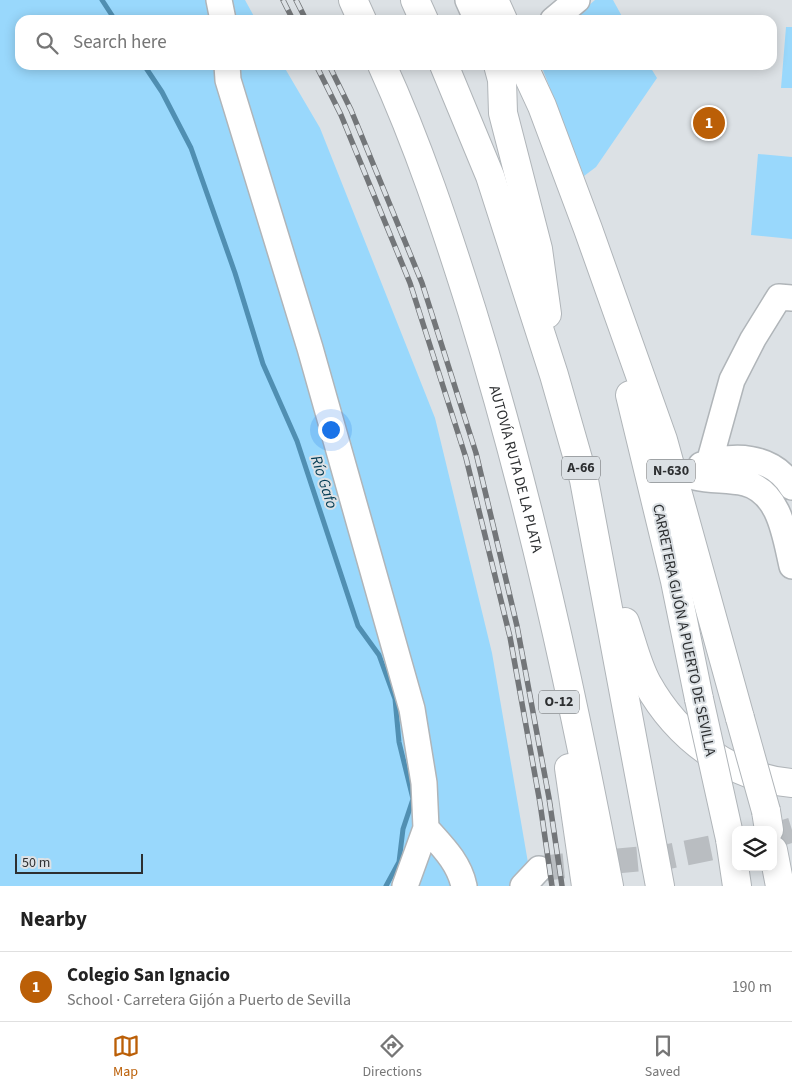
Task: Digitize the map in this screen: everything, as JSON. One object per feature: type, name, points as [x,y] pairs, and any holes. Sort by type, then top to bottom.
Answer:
[{"type":"highway","points":[[353,0],[360,15]]},
{"type":"highway","points":[[415,0],[422,15]]},
{"type":"highway","points":[[494,0],[501,15]]},
{"type":"highway","name":"AUTOVÍA RUTA DE LA PLATA","points":[[384,70],[396,96],[450,241],[496,389],[530,519],[585,760],[609,886]]},
{"type":"highway","name":"A-66","points":[[446,70],[490,176],[554,375],[584,480],[660,886]]},
{"type":"highway","points":[[500,70],[502,80],[502,113],[538,249],[545,292],[554,375]]},
{"type":"highway","name":"CARRETERA GIJÓN A PUERTO DE SEVILLA","points":[[525,70],[542,106],[588,229],[666,450],[768,820]]},
{"type":"highway","name":"CARRETERA GIJÓN A PUERTO DE SEVILLA","points":[[588,229],[675,581],[730,839],[737,886]]},
{"type":"highway","points":[[584,480],[634,651],[646,682],[662,708],[683,732],[709,753],[736,769],[758,778],[792,783]]},
{"type":"highway","name":"O-12","points":[[530,519],[586,886]]},
{"type":"highway","points":[[777,871],[780,886]]},
{"type":"street","points":[[219,0],[222,15]]},
{"type":"street","points":[[468,0],[475,15]]},
{"type":"street","points":[[558,15],[577,0]]},
{"type":"street","points":[[228,70],[228,80],[310,348],[412,709],[424,783],[426,828],[405,886]]},
{"type":"street","points":[[681,505],[702,468],[732,380],[779,297],[792,298]]},
{"type":"street","points":[[666,450],[684,461],[702,468],[710,480],[747,484],[762,492],[773,503],[782,525],[792,566]]},
{"type":"street","points":[[702,468],[718,460],[739,458],[760,462],[778,471],[792,487]]},
{"type":"street","points":[[426,828],[454,861],[462,874],[464,886]]},
{"type":"shaded area","points":[[0,0],[245,0],[253,15],[15,15],[15,70],[286,70],[320,128],[435,418],[492,653],[532,886],[0,886]]},
{"type":"shaded area","points":[[595,0],[613,0],[621,15],[578,15]]},
{"type":"shaded area","points":[[786,27],[792,27],[792,88],[781,88]]},
{"type":"shaded area","points":[[543,70],[652,70],[657,78],[596,167],[584,176]]},
{"type":"shaded area","points":[[758,154],[792,157],[792,239],[751,235]]},
{"type":"waterway","name":"Río Gafo","points":[[102,0],[112,15]]},
{"type":"waterway","name":"Río Gafo","points":[[147,70],[162,92],[191,148],[235,273],[263,364],[297,441],[358,626],[379,655],[395,699],[399,742],[413,799],[403,829],[399,862],[386,886]]},
{"type":"tunnel","points":[[777,835],[792,830]]},
{"type":"tunnel","points":[[539,869],[671,856],[732,844]]},
{"type":"railway","points":[[283,0],[290,15]]},
{"type":"railway","points":[[296,0],[304,15]]},
{"type":"railway","points":[[318,70],[341,115],[410,283],[466,458],[510,637],[540,803],[552,886]]},
{"type":"railway","points":[[331,70],[351,110],[422,283],[476,453],[517,626],[549,798],[562,886]]},
{"type":"place","name":"Colegio San Ignacio","points":[[709,123]]}]
